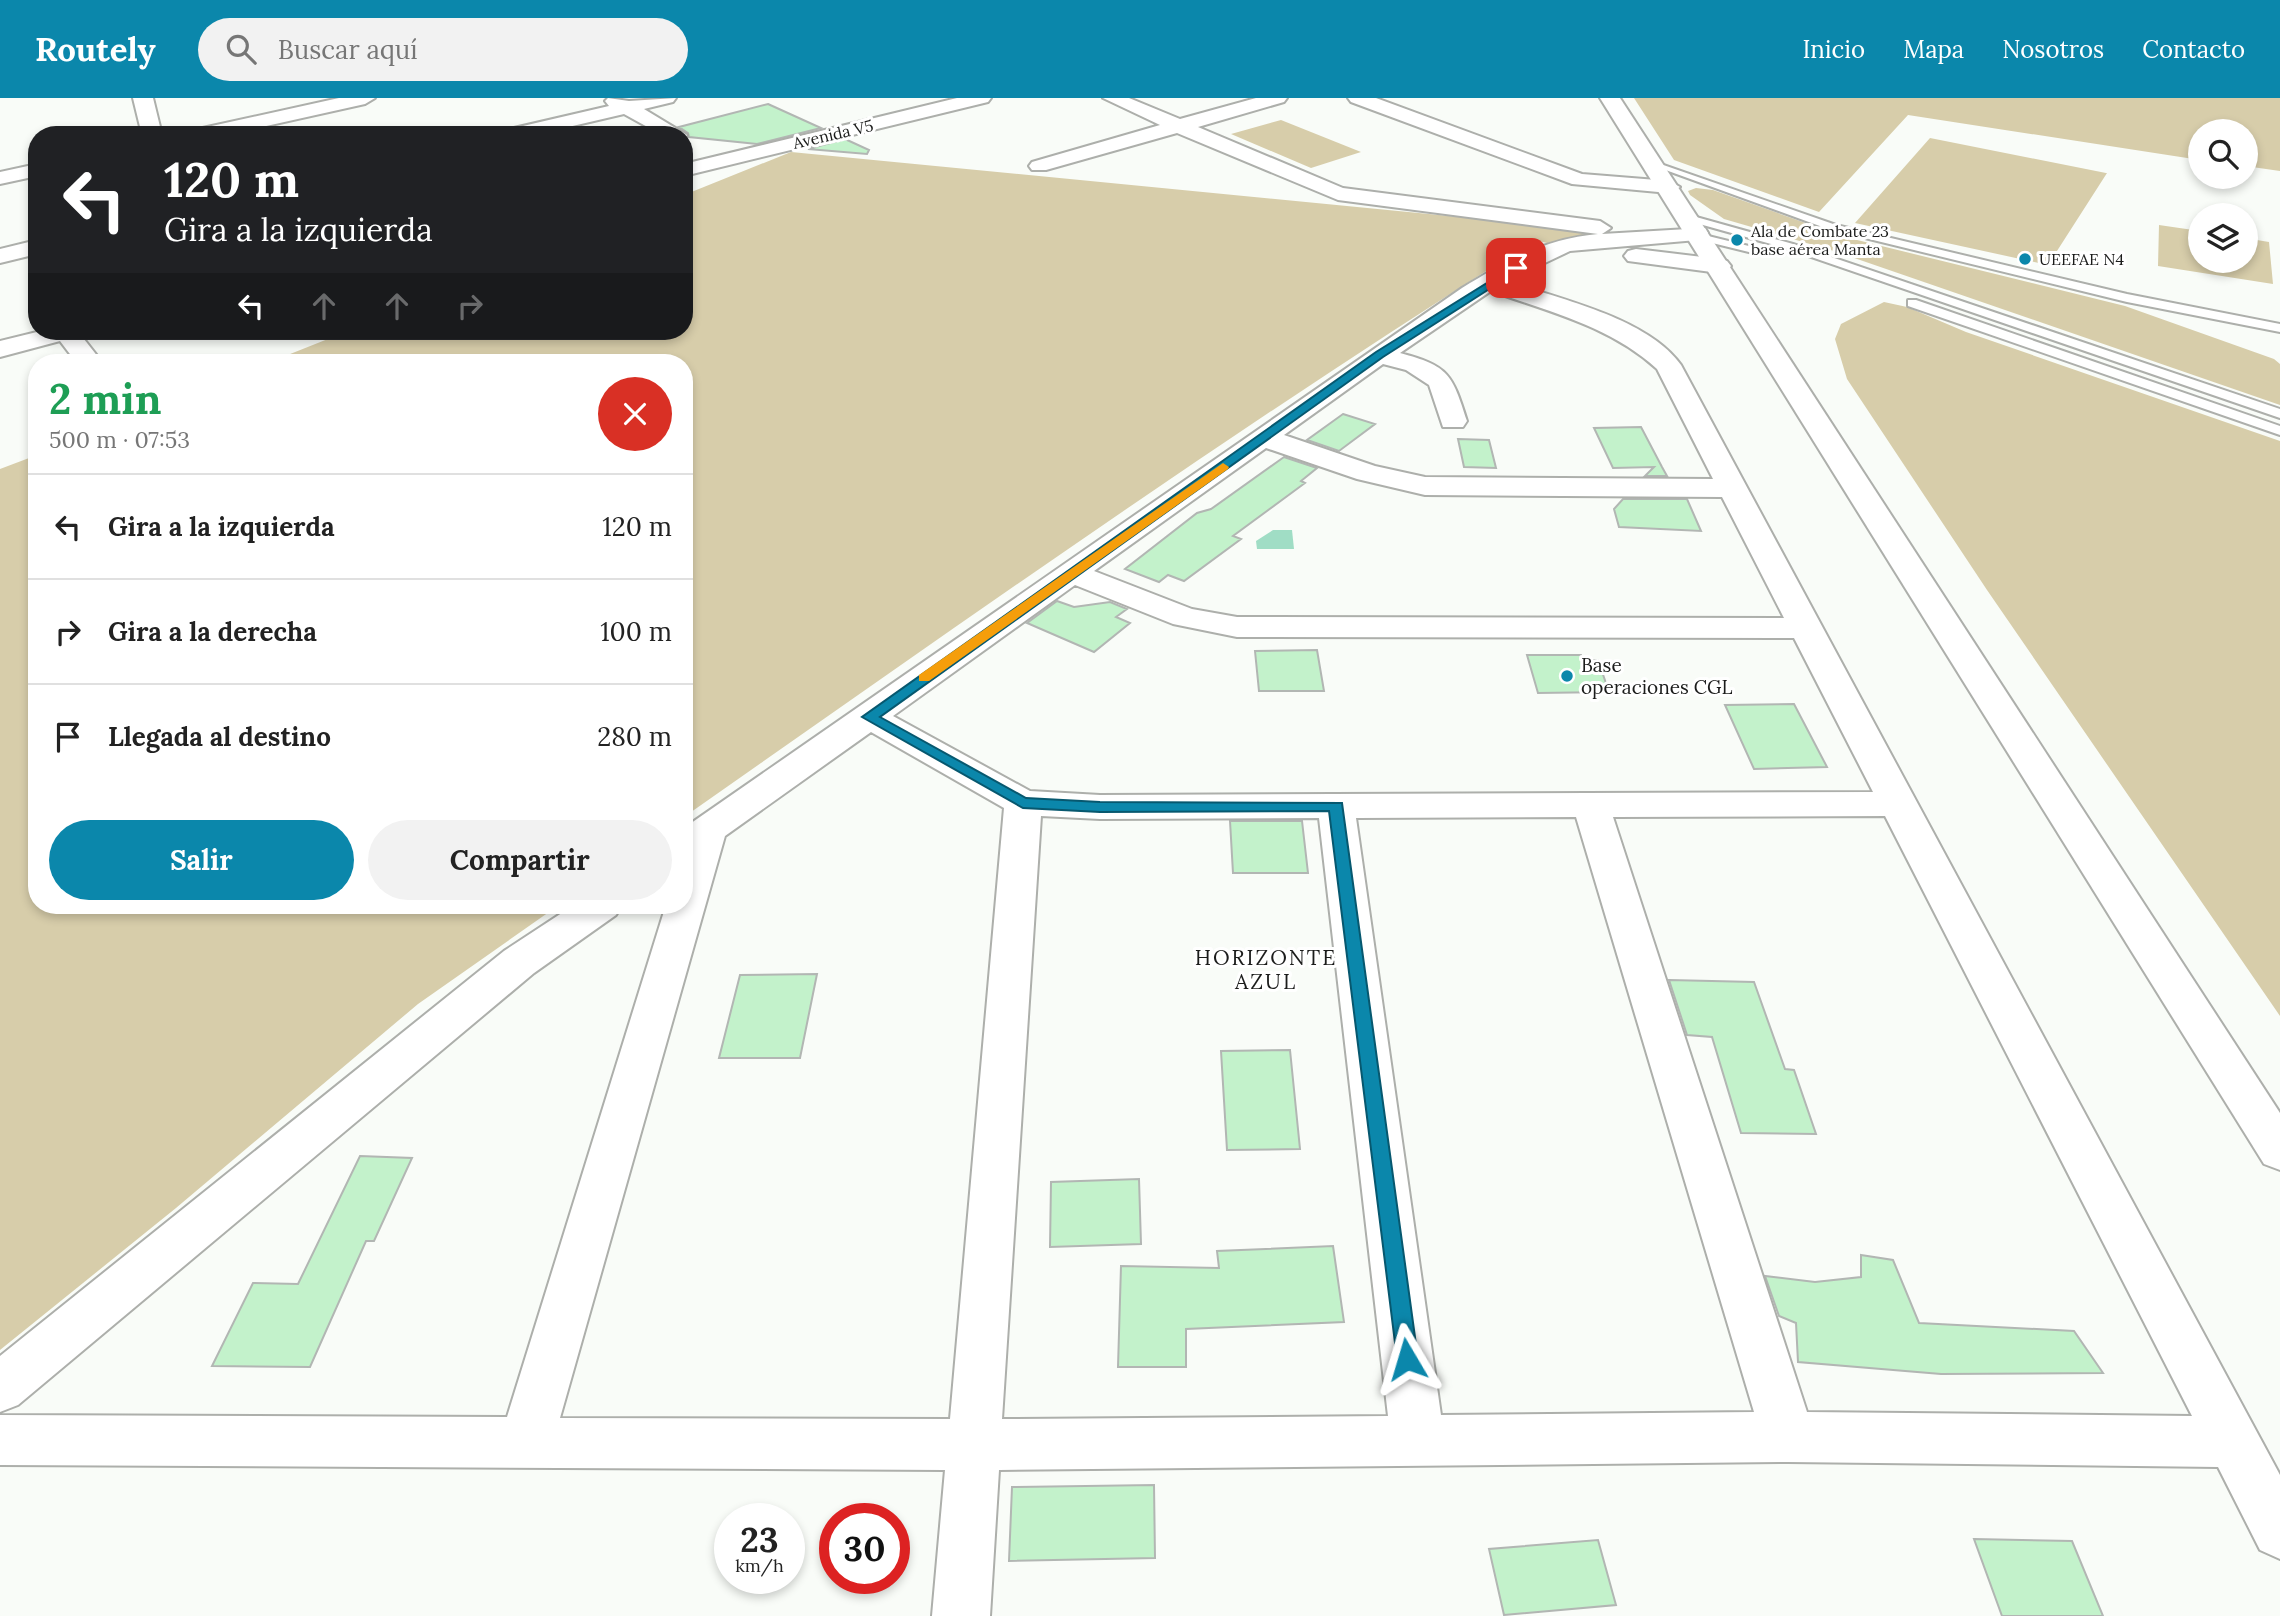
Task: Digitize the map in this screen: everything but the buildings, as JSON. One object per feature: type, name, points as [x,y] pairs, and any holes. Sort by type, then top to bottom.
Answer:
[{"type":"street","points":[[143,98],[150,126]]},
{"type":"street","points":[[538,126],[619,102],[666,98]]},
{"type":"street","name":"Avenida V5","points":[[693,168],[981,98]]},
{"type":"street","points":[[1113,98],[1338,194],[1701,239]]},
{"type":"street","points":[[1039,166],[1277,98]]},
{"type":"street","points":[[1358,98],[1579,180],[1669,187]]},
{"type":"street","points":[[1610,98],[2280,1151]]},
{"type":"street","points":[[238,126],[359,99]]},
{"type":"street","points":[[619,102],[661,126]]},
{"type":"street","points":[[693,144],[723,160]]},
{"type":"street","points":[[0,178],[28,172]]},
{"type":"street","points":[[696,839],[1380,355],[1503,275],[1546,250],[1566,244],[1662,235]]},
{"type":"street","points":[[1503,275],[1644,256],[1701,239]]},
{"type":"street","points":[[0,256],[28,249]]},
{"type":"street","points":[[1503,275],[1622,332],[1653,350],[1677,381],[1730,488],[2280,1531]]},
{"type":"street","points":[[0,349],[34,340]]},
{"type":"street","points":[[1380,355],[1415,365],[1441,381],[1453,421]]},
{"type":"street","points":[[1264,438],[1367,474],[1425,486],[1730,488]]},
{"type":"street","points":[[1071,573],[1184,617],[1237,627],[1806,628]]},
{"type":"street","points":[[870,717],[1023,803],[1100,807],[1590,803],[1898,804]]},
{"type":"street","points":[[961,1616],[1023,803]]},
{"type":"street","points":[[1590,803],[1788,1437]]},
{"type":"street","points":[[1336,806],[1418,1442]]},
{"type":"street","points":[[0,1388],[519,962],[589,914]]},
{"type":"street","points":[[526,1442],[675,914]]},
{"type":"street","points":[[0,1440],[973,1445],[1788,1437],[2233,1442]]},
{"type":"lane","points":[[1653,162],[1832,227],[2127,298],[2280,328]]},
{"type":"lane","points":[[1701,239],[1789,246],[2280,414]]},
{"type":"lane","points":[[1701,239],[1774,255],[2280,430]]},
{"type":"shaded area","points":[[1634,98],[2280,98],[2280,171],[2258,168],[2258,119],[2188,119],[2188,158],[1908,115],[1819,212],[1674,160]]},
{"type":"shaded area","points":[[1281,120],[1361,152],[1311,168],[1231,134]]},
{"type":"shaded area","points":[[1930,138],[2107,173],[2048,265],[1855,223]]},
{"type":"shaded area","points":[[791,152],[1553,226],[1621,235],[1547,243],[1535,240],[1212,451],[693,811],[693,354],[290,354],[325,340],[693,340],[693,191]]},
{"type":"shaded area","points":[[1696,188],[1713,190],[1845,237],[2125,306],[2274,359],[2280,364],[2280,405],[1834,251],[1724,219],[1690,195],[1688,191]]},
{"type":"shaded area","points":[[2159,225],[2188,229],[2188,271],[2158,266]]},
{"type":"shaded area","points":[[2258,240],[2269,242],[2273,284],[2203,273],[2258,273]]},
{"type":"shaded area","points":[[1884,302],[1907,307],[1966,332],[2280,441],[2280,1016],[1987,590],[1847,379],[1835,339],[1841,324]]},
{"type":"shaded area","points":[[28,458],[28,914],[546,914],[418,1004],[176,1208],[0,1350],[0,469]]},
{"type":"shaded area","points":[[1273,530],[1292,530],[1294,549],[1257,549],[1256,541]]},
{"type":"slow traffic","points":[[924,678],[1223,467]]},
{"type":"place","name":"Ala de Combate 23 base aérea Manta","points":[[1737,240]]},
{"type":"place","name":"UEEFAE N4","points":[[2025,259]]},
{"type":"place","name":"Base operaciones CGL","points":[[1567,676]]},
{"type":"district","name":"HORIZONTE AZUL","points":[[1266,970]]},
{"type":"route","points":[[1407,1359],[1336,806],[1100,807],[1023,803],[870,717],[1380,355],[1516,268]]}]
